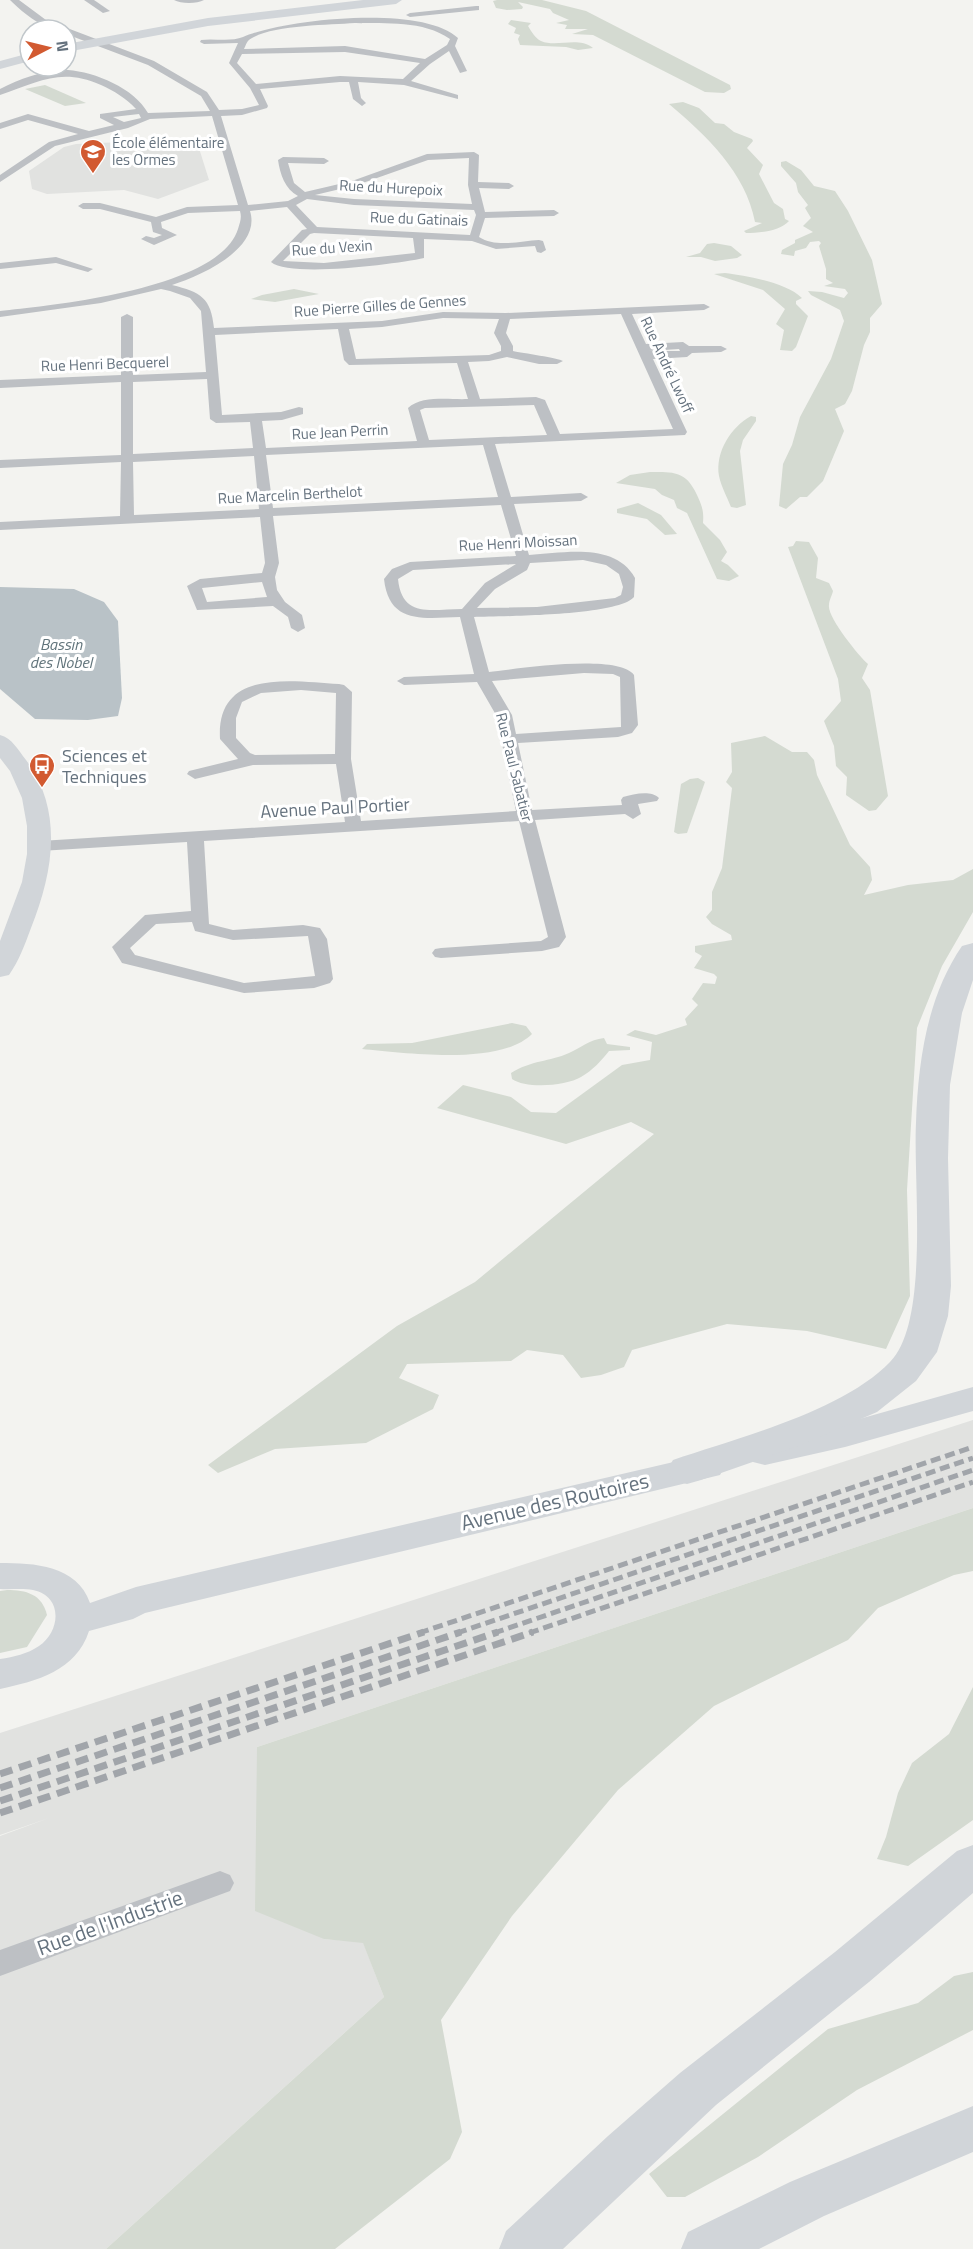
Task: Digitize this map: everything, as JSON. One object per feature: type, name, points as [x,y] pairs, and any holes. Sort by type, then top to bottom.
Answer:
[{"type":"highway","points":[[687,1470],[790,1434],[875,1396],[905,1371],[922,1344],[930,1308],[934,1270],[932,1182],[938,1048],[949,999],[973,952]]},
{"type":"highway","points":[[525,2249],[626,2153],[698,2089],[852,1967],[973,1865]]},
{"type":"main road","points":[[78,29],[344,0]]},
{"type":"main road","points":[[78,46],[198,23],[396,0]]},
{"type":"main road","points":[[0,65],[18,60]]},
{"type":"main road","points":[[706,2249],[807,2199],[973,2129]]},
{"type":"street","points":[[14,0],[39,18]]},
{"type":"street","points":[[88,0],[106,11]]},
{"type":"street","points":[[178,0],[200,0]]},
{"type":"street","points":[[125,126],[103,116],[248,112],[264,106],[254,87],[233,63],[244,40],[252,34],[276,29],[417,18],[476,8]]},
{"type":"street","points":[[405,82],[427,62],[451,46],[454,38],[450,32],[417,18]]},
{"type":"street","points":[[0,312],[92,299],[159,285],[209,267],[234,247],[245,232],[248,222],[216,113],[201,92],[151,63],[78,36]]},
{"type":"street","points":[[204,42],[244,40]]},
{"type":"street","points":[[345,49],[357,40]]},
{"type":"street","points":[[451,46],[463,71]]},
{"type":"street","points":[[238,52],[345,49],[427,62]]},
{"type":"street","points":[[436,56],[456,57]]},
{"type":"street","points":[[0,92],[70,70],[121,92],[135,102],[146,119],[52,144],[0,179]]},
{"type":"street","points":[[254,87],[339,75],[354,80],[405,82],[455,97]]},
{"type":"street","points":[[354,80],[357,99],[362,103]]},
{"type":"street","points":[[0,126],[23,118],[34,117],[49,124],[90,134]]},
{"type":"street","name":"Rue du Gatinais","points":[[156,220],[187,210],[290,204],[315,191],[354,183],[404,157],[479,155],[473,185],[479,211],[474,238],[314,230]]},
{"type":"street","points":[[305,197],[297,192],[288,179],[283,160],[324,161]]},
{"type":"street","points":[[473,185],[509,186]]},
{"type":"street","name":"Rue du Hurepoix","points":[[305,197],[479,211],[554,213]]},
{"type":"street","points":[[290,204],[314,230]]},
{"type":"street","points":[[82,206],[100,206],[156,220],[158,230],[172,235],[154,242],[146,239]]},
{"type":"street","name":"Rue du Vexin","points":[[314,230],[306,232],[276,262],[285,266],[334,265],[420,256],[418,235]]},
{"type":"street","points":[[474,238],[493,245],[539,243],[541,250]]},
{"type":"street","points":[[0,266],[56,260],[88,269]]},
{"type":"street","points":[[159,285],[197,297],[205,303],[216,419],[282,417],[299,411]]},
{"type":"street","name":"Rue Pierre Gilles de Gennes","points":[[209,332],[382,324],[443,315],[506,316],[704,307]]},
{"type":"street","name":"Rue André Lwoff","points":[[625,311],[681,432]]},
{"type":"street","points":[[506,316],[500,333],[507,346],[507,353]]},
{"type":"street","points":[[127,317],[127,519]]},
{"type":"street","points":[[344,326],[350,360],[353,363],[462,360],[489,358],[507,353],[539,361],[557,361]]},
{"type":"street","points":[[644,352],[683,345],[685,350],[721,349]]},
{"type":"street","points":[[462,360],[475,402]]},
{"type":"street","name":"Rue Henri Becquerel","points":[[0,384],[212,375]]},
{"type":"street","points":[[424,444],[414,408],[416,405],[536,400],[541,403],[555,438]]},
{"type":"street","points":[[256,418],[272,562],[268,577],[276,601],[282,610],[295,615],[298,628]]},
{"type":"street","name":"Rue Jean Perrin","points":[[0,464],[681,432]]},
{"type":"street","points":[[466,614],[474,600],[488,587],[522,567],[524,560],[488,441]]},
{"type":"street","name":"Rue Marcelin Berthelot","points":[[0,526],[581,497]]},
{"type":"street","name":"Rue Henri Moissan","points":[[597,556],[611,561],[627,574],[631,587],[627,597],[619,602],[537,611],[466,614],[418,614],[400,607],[393,596],[391,579],[397,572],[410,566],[597,556]]},
{"type":"street","points":[[268,577],[200,583],[194,586],[202,607],[276,601]]},
{"type":"street","name":"Rue Paul Sabatier","points":[[441,953],[542,946],[553,943],[557,937],[525,816],[504,715],[483,679],[466,614]]},
{"type":"street","points":[[404,681],[483,679],[547,671],[612,669],[623,671],[627,675],[630,725],[627,730],[508,739]]},
{"type":"street","points":[[260,760],[244,756],[228,740],[227,722],[236,700],[248,692],[278,687],[339,688],[344,692],[343,759],[354,826]]},
{"type":"street","points":[[0,742],[15,760],[32,795],[38,818],[40,846],[38,874],[29,904],[0,969]]},
{"type":"street","points":[[195,774],[260,760],[343,759]]},
{"type":"street","name":"Avenue Paul Portier","points":[[40,846],[525,816],[634,815],[629,800],[651,798]]},
{"type":"street","points":[[195,836],[201,927],[233,935],[303,930],[314,932],[318,939],[324,979],[314,983],[244,988],[128,958],[121,947],[151,919],[200,916]]},
{"type":"street","name":"Avenue des Routoires","points":[[73,1608],[120,1609],[136,1601],[687,1470],[845,1435],[973,1400]]},
{"type":"street","points":[[0,1553],[0,1574],[20,1573],[40,1576],[57,1583],[73,1608],[68,1640],[52,1658],[28,1670],[0,1674]]},
{"type":"street","name":"Rue de l'Industrie","points":[[0,1963],[220,1883]]},
{"type":"shaded area","points":[[542,0],[586,11],[730,85],[731,89],[724,93],[705,92],[593,35],[572,34],[588,29],[565,29],[567,25],[556,23],[569,20],[553,13],[550,9],[518,2],[523,7],[522,9],[507,10],[496,8],[493,1]]},
{"type":"shaded area","points":[[511,20],[531,23],[528,26],[535,37],[541,41],[547,43],[574,42],[593,48],[578,50],[566,47],[520,45],[518,39],[520,35],[514,33],[516,28],[508,24]]},
{"type":"shaded area","points":[[45,85],[86,103],[65,106],[25,89]]},
{"type":"shaded area","points":[[683,102],[699,108],[715,123],[724,124],[734,132],[752,139],[753,141],[747,148],[763,165],[759,174],[774,203],[783,209],[785,219],[789,221],[775,229],[763,232],[746,233],[744,231],[762,223],[755,222],[743,187],[734,171],[710,142],[669,104]]},
{"type":"shaded area","points":[[145,141],[147,147],[198,145],[209,180],[158,199],[124,190],[47,194],[32,189],[29,171],[64,147],[76,144]]},
{"type":"shaded area","points":[[786,161],[801,170],[814,186],[835,191],[848,211],[872,260],[882,304],[870,318],[870,332],[864,345],[852,391],[845,404],[835,409],[844,431],[823,481],[807,497],[800,497],[786,509],[779,506],[783,464],[792,445],[800,417],[831,359],[844,321],[840,310],[811,295],[808,291],[844,298],[848,293],[845,289],[824,286],[833,283],[826,279],[826,269],[819,241],[810,242],[806,248],[795,251],[794,256],[781,254],[782,250],[795,243],[795,240],[813,232],[803,226],[811,218],[805,208],[808,205],[798,192],[796,183],[781,166],[781,162]]},
{"type":"shaded area","points":[[707,244],[731,246],[742,255],[737,258],[715,261],[701,257],[686,257],[700,253]]},
{"type":"shaded area","points":[[725,273],[776,284],[795,292],[802,298],[796,301],[796,304],[808,316],[796,347],[792,351],[780,350],[784,330],[776,324],[785,309],[763,290],[714,274]]},
{"type":"shaded area","points":[[294,289],[319,294],[275,302],[251,299],[262,295]]},
{"type":"shaded area","points":[[751,416],[756,417],[756,421],[743,440],[740,451],[746,505],[731,507],[719,476],[718,467],[722,449],[731,433]]},
{"type":"shaded area","points":[[650,472],[673,473],[688,481],[701,506],[703,523],[720,540],[727,552],[721,561],[739,576],[729,581],[717,579],[687,513],[677,508],[674,500],[655,489],[616,483],[630,475]]},
{"type":"shaded area","points":[[638,503],[661,515],[677,534],[665,535],[647,519],[617,513],[617,509]]},
{"type":"shaded area","points":[[796,541],[809,542],[818,558],[816,578],[829,583],[833,591],[829,605],[833,618],[851,645],[868,664],[862,678],[870,690],[888,796],[876,810],[869,811],[846,795],[847,777],[836,766],[834,746],[824,721],[841,701],[838,679],[788,547],[793,546]]},
{"type":"shaded area","points":[[765,736],[792,752],[807,752],[814,760],[817,775],[850,845],[870,867],[872,880],[864,895],[908,885],[953,880],[973,869],[973,912],[942,966],[917,1028],[907,1190],[910,1296],[886,1349],[807,1331],[727,1324],[632,1350],[624,1367],[601,1375],[581,1378],[563,1355],[527,1350],[511,1361],[407,1364],[399,1378],[439,1395],[433,1409],[366,1443],[275,1449],[218,1473],[208,1465],[397,1326],[475,1282],[654,1134],[631,1122],[566,1144],[437,1108],[463,1085],[511,1097],[531,1112],[556,1113],[622,1065],[650,1060],[652,1042],[626,1035],[635,1030],[656,1035],[687,1025],[685,1019],[698,1005],[692,999],[703,983],[715,984],[717,977],[694,968],[702,956],[695,952],[695,946],[732,940],[731,935],[712,924],[706,917],[712,910],[712,892],[722,868],[732,788],[726,782],[732,772],[731,743]]},
{"type":"shaded area","points":[[698,778],[705,782],[687,833],[678,834],[674,832],[681,784]]},
{"type":"shaded area","points":[[512,1023],[526,1026],[532,1034],[517,1044],[475,1054],[402,1053],[362,1049],[367,1044],[412,1043]]},
{"type":"shaded area","points":[[604,1038],[607,1044],[630,1047],[630,1050],[609,1051],[600,1062],[581,1077],[566,1083],[536,1085],[512,1079],[511,1073],[519,1069],[562,1056],[590,1042]]},
{"type":"shaded area","points":[[973,1420],[973,1508],[257,1747],[324,1939],[363,1942],[384,1997],[106,2249],[0,2249],[0,1836],[49,1818],[0,1835],[0,1733]]},
{"type":"shaded area","points":[[973,1508],[973,1571],[954,1575],[878,1608],[848,1640],[714,1706],[618,1790],[512,1916],[441,2020],[462,2132],[450,2159],[335,2249],[106,2249],[384,1997],[363,1943],[324,1939],[255,1911],[257,1747]]},
{"type":"shaded area","points":[[0,1591],[27,1592],[37,1598],[45,1608],[47,1615],[27,1647],[0,1653]]},
{"type":"shaded area","points":[[973,1687],[973,1820],[908,1866],[877,1859],[886,1837],[898,1793],[912,1763],[949,1734]]},
{"type":"shaded area","points":[[973,1972],[973,2030],[857,2090],[758,2157],[685,2197],[667,2197],[649,2174],[828,2029],[918,2003],[954,1976]]},
{"type":"water","name":"Bassin des Nobel","points":[[0,587],[74,589],[104,602],[118,621],[122,698],[118,716],[88,720],[35,719],[0,689]]},
{"type":"railway","points":[[419,1633],[973,1447]]},
{"type":"railway","points":[[457,1633],[973,1458]]},
{"type":"railway","points":[[494,1633],[973,1470]]},
{"type":"railway","points":[[529,1633],[973,1482]]},
{"type":"railway","points":[[0,1774],[424,1632]]},
{"type":"railway","points":[[0,1788],[461,1632]]},
{"type":"railway","points":[[0,1801],[498,1632]]},
{"type":"railway","points":[[0,1813],[533,1632]]},
{"type":"place","name":"École élémentaire les Ormes","points":[[93,175]]},
{"type":"place","name":"Sciences et Techniques","points":[[42,789]]}]
